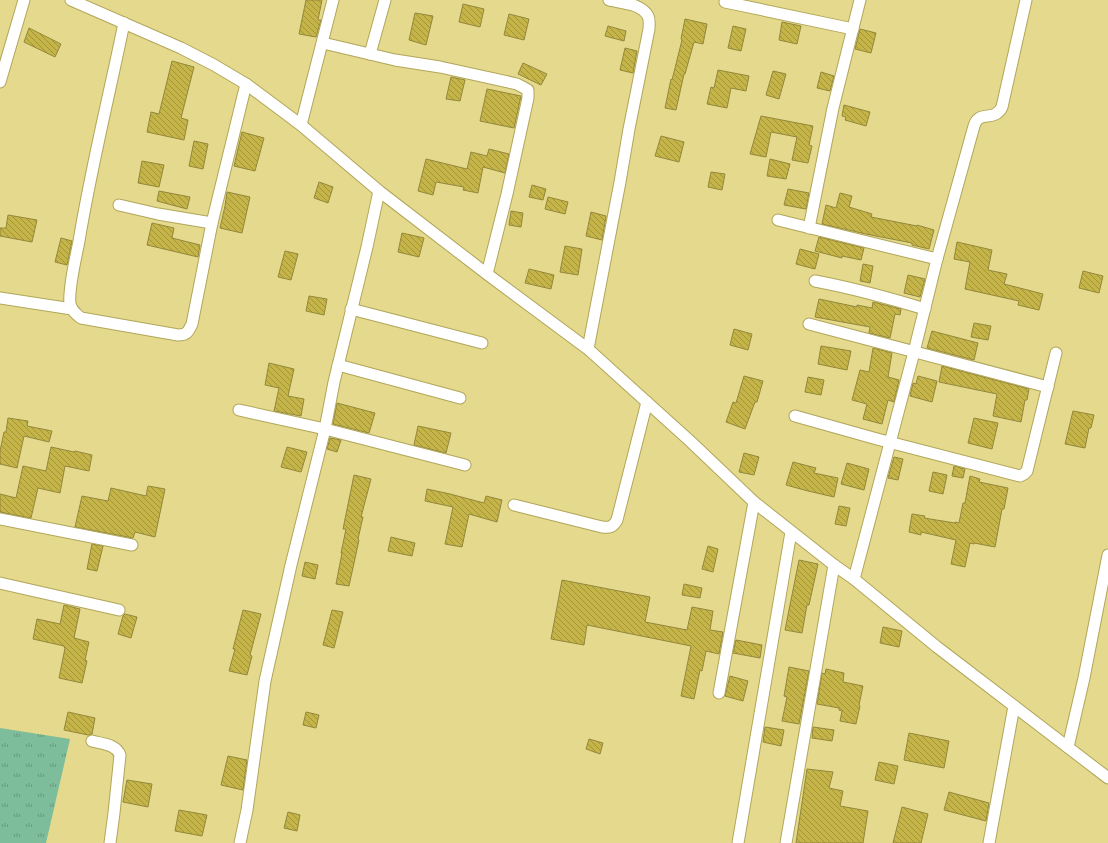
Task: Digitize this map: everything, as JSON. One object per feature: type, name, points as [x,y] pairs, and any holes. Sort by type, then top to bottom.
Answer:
[{"type":"street","points":[[0,82],[24,0]]},
{"type":"street","points":[[71,0],[181,48],[214,65],[246,84],[302,125],[379,191],[588,349],[754,502],[854,579],[937,647],[1108,778]]},
{"type":"street","points":[[302,125],[333,0]]},
{"type":"street","points":[[370,54],[385,0]]},
{"type":"street","points":[[588,349],[649,29],[648,16],[638,7],[609,0]]},
{"type":"street","points":[[809,228],[833,108],[860,0]]},
{"type":"street","points":[[854,579],[937,260],[975,122],[980,117],[997,114],[1002,108],[1026,0]]},
{"type":"street","points":[[725,2],[852,29]]},
{"type":"street","points":[[124,23],[85,203],[71,284],[70,302],[72,309],[75,314],[81,318],[178,335],[183,335],[186,333],[192,324],[212,222],[246,84]]},
{"type":"street","points":[[323,43],[395,60],[446,68],[518,84],[528,90],[528,98],[507,194],[487,274]]},
{"type":"street","points":[[240,843],[247,810],[265,681],[325,429],[338,365],[379,191]]},
{"type":"street","points":[[119,205],[158,214],[212,222]]},
{"type":"street","points":[[778,220],[937,260]]},
{"type":"street","points":[[815,281],[837,285],[925,309]]},
{"type":"street","points":[[0,298],[72,309]]},
{"type":"street","points":[[352,309],[482,343]]},
{"type":"street","points":[[809,324],[1048,387]]},
{"type":"street","points":[[795,416],[890,443],[1020,476],[1027,471],[1056,353]]},
{"type":"street","points":[[338,365],[460,398]]},
{"type":"street","points":[[514,505],[602,527],[614,526],[617,520],[647,402]]},
{"type":"street","points":[[239,410],[325,429],[465,465]]},
{"type":"street","points":[[719,693],[754,502]]},
{"type":"street","points":[[0,519],[132,545]]},
{"type":"street","points":[[738,843],[792,532]]},
{"type":"street","points":[[1068,748],[1084,678],[1108,555]]},
{"type":"street","points":[[786,843],[834,565]]},
{"type":"street","points":[[0,583],[119,610]]},
{"type":"street","points":[[989,843],[1014,706]]},
{"type":"street","points":[[92,741],[112,746],[120,755],[110,843]]},
{"type":"green space","points":[[0,728],[70,739],[46,843],[0,843]]},
{"type":"building","points":[[306,0],[322,0],[318,20],[321,20],[316,37],[299,34]]},
{"type":"building","points":[[463,4],[484,9],[480,27],[459,22]]},
{"type":"building","points":[[415,13],[433,16],[426,45],[409,40]]},
{"type":"building","points":[[509,14],[529,19],[524,40],[504,35]]},
{"type":"building","points":[[685,19],[707,24],[703,44],[694,42],[684,74],[676,110],[665,108],[671,79],[672,80],[682,40]]},
{"type":"building","points":[[782,22],[801,26],[797,44],[779,40]]},
{"type":"building","points":[[608,26],[626,31],[624,41],[605,36]]},
{"type":"building","points":[[733,26],[746,29],[741,51],[728,48]]},
{"type":"building","points":[[29,28],[61,44],[55,57],[24,42]]},
{"type":"building","points":[[860,29],[876,33],[871,53],[855,49]]},
{"type":"building","points":[[625,48],[637,51],[633,73],[620,70]]},
{"type":"building","points":[[172,61],[194,67],[181,118],[188,120],[184,140],[147,132],[151,112],[159,114]]},
{"type":"building","points":[[523,63],[547,74],[541,85],[518,74]]},
{"type":"building","points":[[718,70],[749,76],[746,91],[731,88],[727,108],[707,104],[711,87],[714,88]]},
{"type":"building","points":[[773,71],[786,74],[779,99],[766,95]]},
{"type":"building","points":[[821,72],[834,76],[830,91],[817,88]]},
{"type":"building","points":[[451,77],[465,80],[460,101],[446,99]]},
{"type":"building","points":[[487,89],[521,96],[514,128],[480,121]]},
{"type":"building","points":[[844,105],[870,112],[866,126],[845,120],[846,117],[842,116]]},
{"type":"building","points":[[761,116],[813,126],[809,145],[812,146],[808,163],[792,160],[797,137],[771,132],[766,157],[750,154]]},
{"type":"building","points":[[242,132],[264,138],[255,171],[234,166]]},
{"type":"building","points":[[661,136],[684,142],[679,162],[655,156]]},
{"type":"building","points":[[194,141],[208,144],[203,169],[189,166]]},
{"type":"building","points":[[489,149],[509,154],[505,173],[483,167],[478,193],[463,190],[464,187],[436,182],[433,195],[418,191],[426,159],[467,169],[471,152],[487,156]]},
{"type":"building","points":[[770,159],[790,164],[786,179],[767,176]]},
{"type":"building","points":[[142,161],[164,165],[159,187],[138,183]]},
{"type":"building","points":[[711,172],[725,174],[722,190],[708,187]]},
{"type":"building","points":[[319,182],[333,187],[328,203],[314,198]]},
{"type":"building","points":[[532,185],[546,189],[543,200],[529,197]]},
{"type":"building","points":[[788,189],[809,193],[806,209],[784,205]]},
{"type":"building","points":[[159,191],[190,197],[187,209],[157,201]]},
{"type":"building","points":[[227,192],[250,197],[242,233],[220,228]]},
{"type":"building","points":[[840,193],[852,196],[849,207],[872,214],[871,217],[917,225],[934,230],[929,249],[912,245],[912,243],[822,224],[826,205],[836,208]]},
{"type":"building","points":[[548,197],[568,202],[565,214],[545,209]]},
{"type":"building","points":[[511,211],[523,213],[521,227],[509,225]]},
{"type":"building","points":[[591,212],[606,216],[602,240],[586,236]]},
{"type":"building","points":[[8,215],[37,220],[32,242],[0,236],[0,228],[6,228]]},
{"type":"building","points":[[152,223],[174,228],[172,238],[200,245],[198,257],[147,245]]},
{"type":"building","points":[[402,233],[424,238],[419,257],[398,252]]},
{"type":"building","points":[[819,237],[864,248],[861,260],[842,256],[842,258],[815,251]]},
{"type":"building","points":[[61,238],[72,241],[67,265],[55,262]]},
{"type":"building","points":[[957,242],[992,250],[988,270],[1007,274],[1004,284],[1043,294],[1039,310],[1018,305],[1019,301],[965,289],[970,262],[954,259]]},
{"type":"building","points":[[565,246],[582,249],[578,275],[560,272]]},
{"type":"building","points":[[800,249],[819,254],[815,269],[796,264]]},
{"type":"building","points":[[285,251],[298,254],[291,280],[278,277]]},
{"type":"building","points":[[863,264],[873,266],[870,283],[860,281]]},
{"type":"building","points":[[529,269],[554,275],[551,289],[525,283]]},
{"type":"building","points":[[1083,271],[1103,276],[1099,293],[1079,288]]},
{"type":"building","points":[[908,275],[925,279],[920,297],[904,293]]},
{"type":"building","points":[[309,296],[327,299],[324,315],[306,311]]},
{"type":"building","points":[[819,299],[857,307],[857,305],[872,308],[873,302],[901,309],[900,315],[895,314],[890,338],[869,333],[870,327],[815,317]]},
{"type":"building","points":[[974,323],[991,326],[988,340],[971,337]]},
{"type":"building","points":[[734,329],[752,334],[748,350],[730,345]]},
{"type":"building","points":[[932,331],[978,343],[974,360],[927,348]]},
{"type":"building","points":[[821,346],[851,351],[847,370],[818,364]]},
{"type":"building","points":[[873,348],[892,353],[888,377],[899,380],[894,402],[888,400],[882,424],[863,419],[867,404],[852,400],[860,370],[869,372]]},
{"type":"building","points":[[269,363],[294,369],[288,396],[304,399],[301,416],[274,411],[279,388],[265,385]]},
{"type":"building","points":[[942,366],[1029,389],[1027,400],[1025,400],[1021,422],[993,416],[997,394],[939,382]]},
{"type":"building","points":[[744,376],[763,381],[757,402],[755,402],[745,429],[726,422],[733,402],[736,403]]},
{"type":"building","points":[[918,376],[937,381],[932,402],[910,396],[913,383],[916,384]]},
{"type":"building","points":[[808,377],[824,380],[821,395],[805,392]]},
{"type":"building","points":[[337,403],[375,413],[369,433],[333,424]]},
{"type":"building","points":[[1073,411],[1094,415],[1091,428],[1089,428],[1085,448],[1065,444]]},
{"type":"building","points":[[8,418],[28,421],[27,426],[52,431],[49,442],[24,436],[17,468],[0,464],[0,451],[4,432],[6,432]]},
{"type":"building","points":[[974,418],[998,423],[992,449],[968,443]]},
{"type":"building","points":[[418,426],[451,433],[446,453],[414,445]]},
{"type":"building","points":[[330,438],[341,440],[337,452],[327,449]]},
{"type":"building","points":[[51,447],[92,455],[89,471],[65,466],[60,493],[38,488],[31,518],[0,512],[0,494],[16,498],[23,466],[46,471]]},
{"type":"building","points":[[287,447],[307,452],[301,472],[281,467]]},
{"type":"building","points":[[744,453],[759,457],[754,475],[739,472]]},
{"type":"building","points":[[894,457],[903,459],[898,480],[888,478]]},
{"type":"building","points":[[793,462],[816,468],[814,473],[838,478],[834,497],[786,485]]},
{"type":"building","points":[[847,463],[869,469],[864,490],[841,484]]},
{"type":"building","points":[[954,466],[965,469],[963,478],[952,476]]},
{"type":"building","points":[[933,472],[947,475],[943,494],[929,491]]},
{"type":"building","points":[[354,475],[371,479],[361,517],[363,517],[349,586],[336,584],[346,529],[343,529]]},
{"type":"building","points":[[970,476],[980,479],[979,482],[1008,488],[1004,509],[1002,509],[995,547],[970,543],[965,567],[951,564],[956,540],[921,532],[921,535],[909,532],[912,514],[925,516],[924,518],[959,523],[963,503],[965,503]]},
{"type":"building","points":[[148,486],[165,489],[155,537],[135,532],[133,538],[75,527],[82,496],[108,501],[111,488],[146,496]]},
{"type":"building","points":[[427,489],[484,503],[486,496],[502,500],[497,522],[469,514],[462,547],[445,544],[453,507],[425,501]]},
{"type":"building","points":[[839,506],[850,508],[846,526],[835,524]]},
{"type":"building","points":[[391,537],[415,543],[412,556],[388,551]]},
{"type":"building","points":[[92,544],[103,546],[97,571],[87,569]]},
{"type":"building","points":[[708,546],[718,549],[713,572],[702,569]]},
{"type":"building","points":[[799,560],[818,564],[809,605],[807,605],[802,633],[785,630]]},
{"type":"building","points":[[305,562],[318,565],[315,579],[302,576]]},
{"type":"building","points":[[562,580],[650,597],[645,622],[687,630],[692,607],[713,611],[710,630],[723,632],[719,654],[706,651],[702,671],[700,670],[694,699],[681,696],[691,646],[587,625],[584,645],[551,639]]},
{"type":"building","points":[[684,584],[702,588],[700,598],[682,595]]},
{"type":"building","points":[[64,605],[80,609],[74,638],[89,642],[85,660],[87,661],[82,683],[59,678],[65,648],[64,646],[33,639],[37,619],[60,624]]},
{"type":"building","points":[[243,610],[261,614],[250,655],[252,656],[247,675],[229,671]]},
{"type":"building","points":[[332,610],[343,612],[334,648],[323,645]]},
{"type":"building","points":[[125,614],[137,617],[131,638],[118,634],[123,616]]},
{"type":"building","points":[[883,627],[902,631],[899,647],[880,643]]},
{"type":"building","points":[[736,640],[762,645],[760,658],[733,653]]},
{"type":"building","points":[[789,667],[809,671],[799,724],[782,721],[787,697],[784,696]]},
{"type":"building","points":[[826,669],[844,673],[843,682],[863,686],[856,724],[840,721],[842,711],[839,710],[839,708],[817,704],[822,673],[825,674]]},
{"type":"building","points":[[730,676],[748,681],[743,701],[725,696]]},
{"type":"building","points":[[68,712],[95,718],[92,734],[88,735],[64,730]]},
{"type":"building","points":[[306,712],[319,715],[316,728],[303,725]]},
{"type":"building","points":[[765,727],[784,730],[781,746],[763,742]]},
{"type":"building","points":[[813,727],[834,730],[832,741],[812,738]]},
{"type":"building","points":[[909,733],[949,741],[944,768],[904,760]]},
{"type":"building","points":[[589,739],[603,743],[600,754],[586,749]]},
{"type":"building","points":[[228,756],[247,760],[243,790],[221,785]]},
{"type":"building","points":[[879,762],[898,766],[894,784],[875,780]]},
{"type":"building","points":[[807,769],[833,772],[829,788],[843,791],[840,806],[868,811],[863,843],[796,843]]},
{"type":"building","points":[[127,780],[152,784],[148,807],[123,802]]},
{"type":"building","points":[[949,792],[989,803],[986,821],[944,810]]},
{"type":"building","points":[[902,807],[928,814],[921,843],[893,843]]},
{"type":"building","points":[[179,810],[207,815],[202,836],[175,831]]},
{"type":"building","points":[[288,812],[300,815],[297,831],[284,828]]}]
